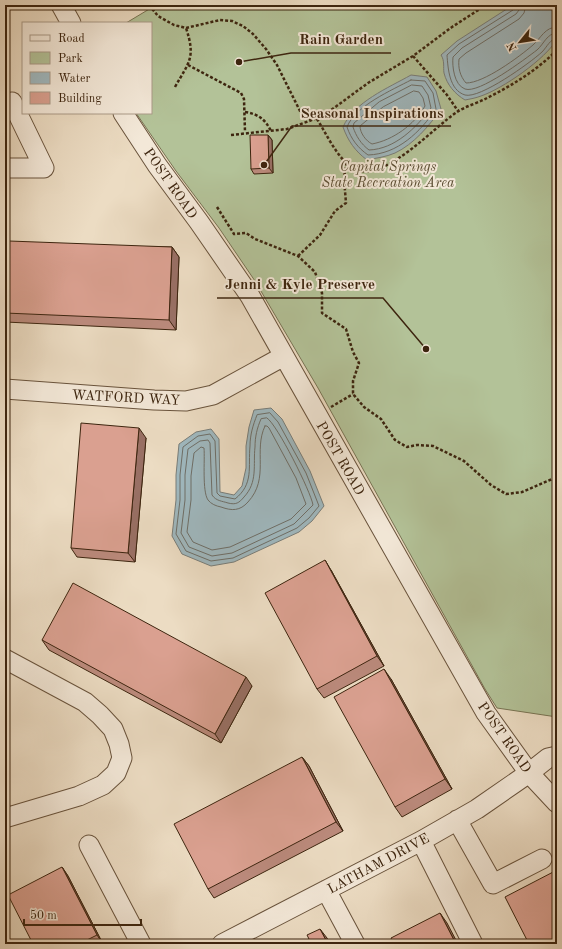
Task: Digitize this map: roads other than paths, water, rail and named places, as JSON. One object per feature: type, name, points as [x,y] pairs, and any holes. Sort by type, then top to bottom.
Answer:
[{"type":"street","points":[[62,5],[70,22]]},
{"type":"street","points":[[5,106],[12,102],[44,168],[5,168]]},
{"type":"street","name":"POST ROAD","points":[[124,114],[157,165],[199,222],[250,296],[486,714],[528,773],[557,803]]},
{"type":"street","name":"WATFORD WAY","points":[[5,389],[186,401],[213,395],[284,356]]},
{"type":"street","points":[[5,659],[85,702],[113,729],[119,744],[122,758],[116,773],[103,785],[79,796],[5,818]]},
{"type":"street","name":"LATHAM DRIVE","points":[[222,944],[422,841],[477,809],[548,758],[557,756]]},
{"type":"street","points":[[458,820],[493,884],[542,859]]},
{"type":"street","points":[[422,841],[473,944]]},
{"type":"street","points":[[89,845],[141,944]]},
{"type":"street","points":[[326,890],[355,944]]},
{"type":"water","points":[[513,5],[557,5],[557,39],[534,64],[511,80],[490,92],[465,100],[449,85],[444,73],[441,55],[457,41]]},
{"type":"water","points":[[411,75],[427,77],[436,91],[441,109],[426,128],[409,145],[392,154],[367,160],[352,145],[343,127],[355,110],[372,96]]},
{"type":"water","points":[[271,408],[282,419],[310,471],[324,506],[312,521],[299,532],[234,562],[211,566],[182,554],[172,536],[176,500],[176,475],[179,444],[196,432],[211,429],[219,439],[220,492],[234,495],[242,486],[246,468],[246,446],[249,427],[254,410]]},
{"type":"place","name":"Rain Garden","points":[[239,62]]},
{"type":"place","name":"Seasonal Inspirations","points":[[264,165]]},
{"type":"place","name":"Jenni & Kyle Preserve","points":[[426,349]]},
{"type":"park label","name":"Capital Springs State Recreation Area","points":[[388,174]]}]
